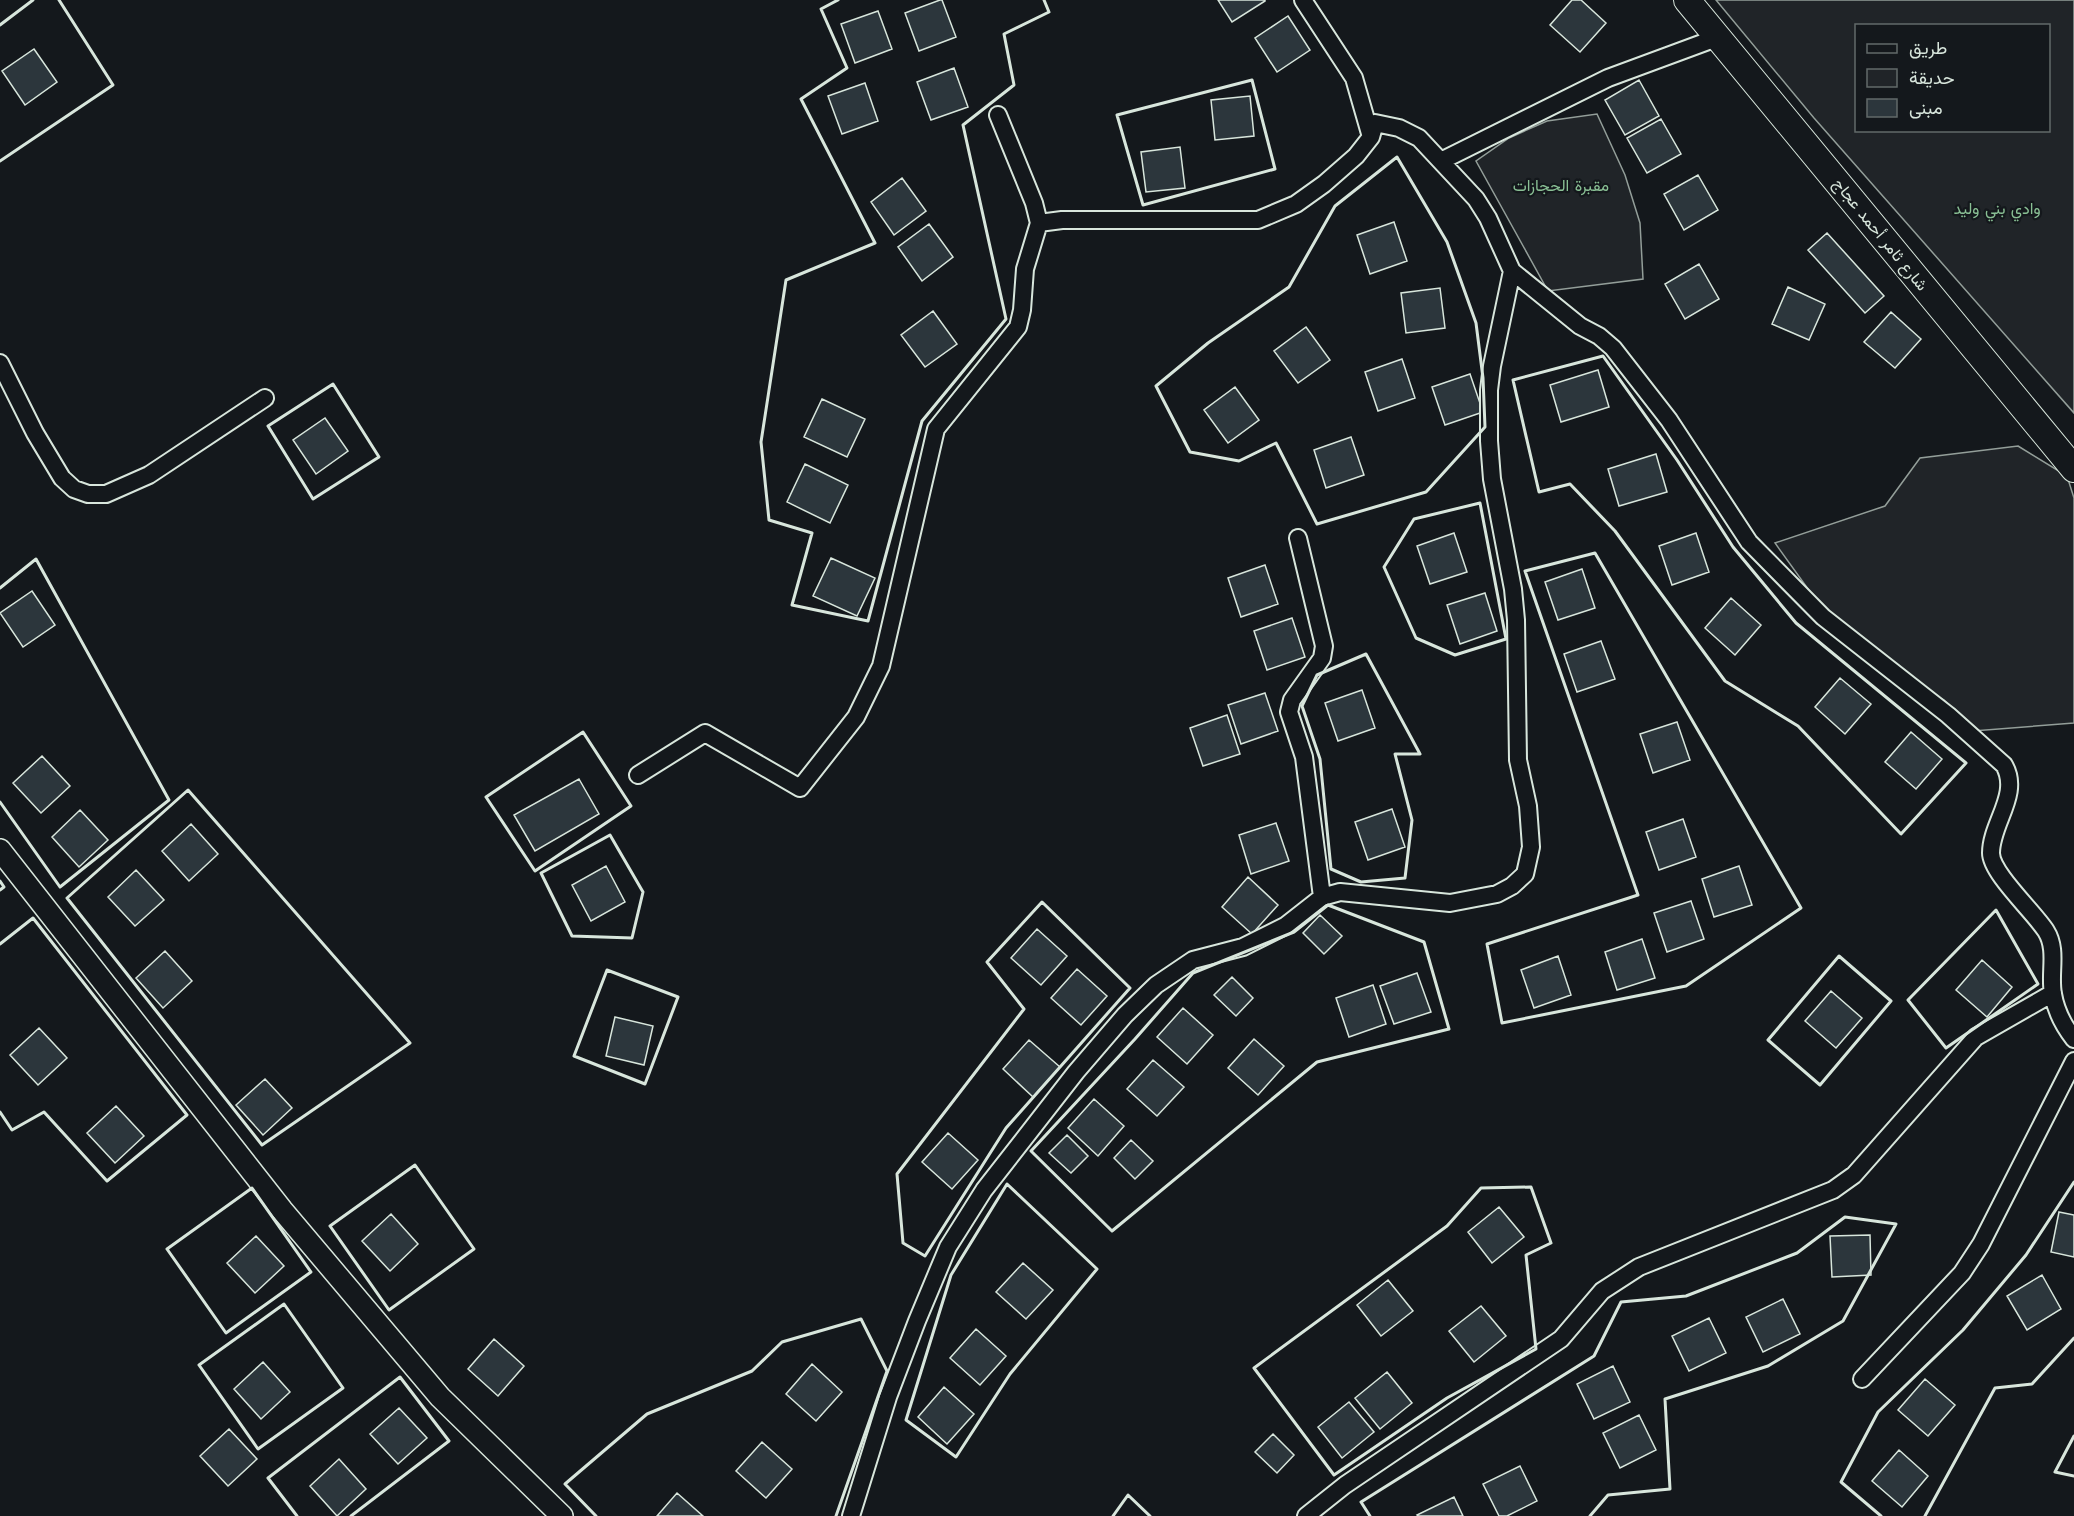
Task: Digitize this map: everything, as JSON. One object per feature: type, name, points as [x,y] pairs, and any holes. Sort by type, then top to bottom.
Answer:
[{"type":"main road","name":"شارع ثامر أحمد عجاج","points":[[1687,0],[2074,470]]},
{"type":"street","points":[[1303,0],[1354,78],[1371,137]]},
{"type":"street","points":[[1441,161],[1608,78],[1719,37]]},
{"type":"street","points":[[638,776],[705,734],[800,788],[856,717],[881,666],[936,429],[1018,327],[1022,310],[1025,269],[1039,223],[1034,203],[998,115]]},
{"type":"street","points":[[1039,223],[1062,220],[1258,220],[1296,204],[1324,184],[1356,156],[1371,137],[1375,123],[1400,128],[1419,138],[1476,199],[1488,218],[1512,271],[1580,326],[1599,336],[1613,348],[1669,420],[1742,533],[1823,617],[1948,716],[2004,765],[2009,773],[2010,785],[1991,854],[1995,867],[2047,932],[2053,946],[2053,993],[2061,1022],[2074,1039]]},
{"type":"street","points":[[851,1516],[888,1397],[948,1247],[984,1190],[1076,1072],[1125,1015],[1156,985],[1193,960],[1243,947],[1285,926],[1322,897],[1340,892],[1450,903],[1497,894],[1512,886],[1525,874],[1530,847],[1528,806],[1518,760],[1516,620],[1513,589],[1492,479],[1489,441],[1489,390],[1492,366],[1512,271]]},
{"type":"street","points":[[0,363],[35,433],[62,478],[74,489],[88,494],[106,494],[149,475],[265,398]]},
{"type":"street","points":[[1298,538],[1324,646],[1322,657],[1292,700],[1289,712],[1304,756],[1322,897]]},
{"type":"street","points":[[0,850],[282,1210],[441,1397],[562,1516]]},
{"type":"street","points":[[1306,1516],[1345,1485],[1560,1339],[1602,1291],[1639,1267],[1833,1190],[1854,1175],[1976,1037],[2053,993]]},
{"type":"street","points":[[1862,1379],[1962,1273],[1981,1244],[2074,1061]]},
{"type":"green space","name":"وادي بني وليد","points":[[1716,0],[2074,0],[2074,413],[1814,118]]},
{"type":"green space","name":"مقبرة الحجازات","points":[[1597,114],[1625,175],[1640,223],[1643,279],[1548,291],[1476,161],[1509,138],[1547,121]]},
{"type":"green space","points":[[2018,446],[2067,476],[2074,498],[2074,723],[1973,731],[1944,700],[1886,669],[1821,607],[1775,543],[1885,506],[1920,458]]},
{"type":"building","points":[[942,0],[956,37],[919,51],[905,13]]},
{"type":"building","points":[[1218,0],[1265,0],[1265,1],[1232,22]]},
{"type":"building","points":[[1572,0],[1581,0],[1606,23],[1580,52],[1550,25]]},
{"type":"building","points":[[878,11],[892,49],[855,63],[841,24]]},
{"type":"building","points":[[1288,16],[1310,50],[1277,72],[1255,38]]},
{"type":"building","points":[[34,49],[57,82],[25,105],[2,71]]},
{"type":"building","points":[[954,68],[968,107],[931,120],[917,82]]},
{"type":"building","points":[[1639,80],[1659,116],[1625,135],[1605,100]]},
{"type":"building","points":[[865,83],[878,121],[842,134],[828,96]]},
{"type":"building","points":[[1250,96],[1254,136],[1215,140],[1211,100]]},
{"type":"building","points":[[1661,119],[1681,154],[1647,173],[1627,138]]},
{"type":"building","points":[[1180,147],[1185,188],[1146,192],[1141,152]]},
{"type":"building","points":[[1698,175],[1718,210],[1684,230],[1664,194]]},
{"type":"building","points":[[902,178],[926,211],[894,235],[871,202]]},
{"type":"building","points":[[1394,222],[1407,261],[1370,274],[1357,235]]},
{"type":"building","points":[[929,224],[953,257],[922,281],[898,247]]},
{"type":"building","points":[[1827,233],[1884,296],[1865,313],[1808,250]]},
{"type":"building","points":[[1699,264],[1719,299],[1685,319],[1665,284]]},
{"type":"building","points":[[1788,287],[1825,304],[1809,340],[1772,324]]},
{"type":"building","points":[[1440,288],[1445,328],[1406,333],[1401,293]]},
{"type":"building","points":[[933,311],[957,344],[925,367],[901,335]]},
{"type":"building","points":[[1891,312],[1921,339],[1895,368],[1864,342]]},
{"type":"building","points":[[1306,327],[1330,360],[1298,383],[1274,351]]},
{"type":"building","points":[[1402,359],[1415,398],[1378,411],[1365,372]]},
{"type":"building","points":[[1598,370],[1609,407],[1561,422],[1550,385]]},
{"type":"building","points":[[1470,374],[1483,412],[1445,425],[1432,387]]},
{"type":"building","points":[[1235,387],[1259,420],[1228,443],[1204,410]]},
{"type":"building","points":[[822,399],[865,419],[847,457],[804,437]]},
{"type":"building","points":[[325,418],[348,451],[316,474],[293,440]]},
{"type":"building","points":[[1351,437],[1364,475],[1326,488],[1314,450]]},
{"type":"building","points":[[1656,454],[1667,492],[1619,506],[1608,469]]},
{"type":"building","points":[[805,464],[848,485],[830,523],[787,502]]},
{"type":"building","points":[[1454,533],[1467,572],[1430,584],[1417,546]]},
{"type":"building","points":[[1696,533],[1709,572],[1672,585],[1659,546]]},
{"type":"building","points":[[831,558],[875,578],[857,616],[813,596]]},
{"type":"building","points":[[1265,565],[1278,604],[1241,617],[1228,578]]},
{"type":"building","points":[[1582,569],[1595,608],[1558,620],[1545,582]]},
{"type":"building","points":[[32,591],[55,625],[23,647],[0,613]]},
{"type":"building","points":[[1485,593],[1497,631],[1460,644],[1447,605]]},
{"type":"building","points":[[1731,598],[1761,625],[1735,655],[1705,628]]},
{"type":"building","points":[[1292,618],[1305,657],[1267,670],[1254,631]]},
{"type":"building","points":[[1601,641],[1615,679],[1577,692],[1564,654]]},
{"type":"building","points":[[1840,678],[1871,704],[1845,734],[1815,707]]},
{"type":"building","points":[[1362,690],[1375,728],[1338,741],[1325,703]]},
{"type":"building","points":[[1265,693],[1278,731],[1241,744],[1228,705]]},
{"type":"building","points":[[1227,715],[1240,754],[1203,766],[1190,728]]},
{"type":"building","points":[[1677,722],[1690,760],[1653,773],[1640,734]]},
{"type":"building","points":[[1911,732],[1942,759],[1916,789],[1885,762]]},
{"type":"building","points":[[42,756],[70,786],[41,813],[13,783]]},
{"type":"building","points":[[579,779],[599,814],[535,851],[514,815]]},
{"type":"building","points":[[1392,809],[1405,847],[1368,860],[1355,822]]},
{"type":"building","points":[[80,810],[108,840],[79,867],[52,837]]},
{"type":"building","points":[[1683,819],[1696,857],[1659,870],[1646,832]]},
{"type":"building","points":[[1276,823],[1289,861],[1251,874],[1239,835]]},
{"type":"building","points":[[191,824],[218,854],[189,881],[162,851]]},
{"type":"building","points":[[606,866],[625,902],[591,921],[572,885]]},
{"type":"building","points":[[1739,866],[1752,905],[1714,917],[1702,879]]},
{"type":"building","points":[[136,870],[164,900],[135,926],[108,897]]},
{"type":"building","points":[[1248,877],[1278,905],[1252,934],[1222,907]]},
{"type":"building","points":[[1691,901],[1704,939],[1667,952],[1654,913]]},
{"type":"building","points":[[1320,915],[1342,936],[1324,954],[1303,933]]},
{"type":"building","points":[[1037,929],[1067,956],[1041,985],[1011,958]]},
{"type":"building","points":[[1642,939],[1655,978],[1617,990],[1605,952]]},
{"type":"building","points":[[165,951],[192,981],[163,1008],[136,978]]},
{"type":"building","points":[[1558,956],[1571,995],[1534,1008],[1521,970]]},
{"type":"building","points":[[1982,960],[2012,987],[1987,1017],[1956,990]]},
{"type":"building","points":[[1077,969],[1107,996],[1081,1025],[1051,998]]},
{"type":"building","points":[[1417,973],[1431,1012],[1394,1024],[1380,986]]},
{"type":"building","points":[[1232,977],[1253,998],[1236,1016],[1214,995]]},
{"type":"building","points":[[1373,985],[1386,1024],[1349,1037],[1336,998]]},
{"type":"building","points":[[1831,991],[1862,1018],[1836,1048],[1805,1021]]},
{"type":"building","points":[[1183,1008],[1213,1035],[1187,1064],[1157,1037]]},
{"type":"building","points":[[615,1017],[653,1026],[644,1065],[606,1056]]},
{"type":"building","points":[[39,1028],[67,1058],[38,1085],[10,1055]]},
{"type":"building","points":[[1254,1039],[1284,1066],[1258,1095],[1228,1068]]},
{"type":"building","points":[[1029,1040],[1060,1067],[1033,1097],[1003,1069]]},
{"type":"building","points":[[1153,1060],[1184,1087],[1157,1116],[1127,1089]]},
{"type":"building","points":[[265,1079],[292,1108],[263,1135],[236,1105]]},
{"type":"building","points":[[1094,1099],[1124,1126],[1098,1156],[1068,1128]]},
{"type":"building","points":[[116,1106],[144,1136],[115,1163],[87,1133]]},
{"type":"building","points":[[948,1133],[978,1160],[952,1189],[922,1162]]},
{"type":"building","points":[[1067,1135],[1088,1156],[1071,1173],[1049,1153]]},
{"type":"building","points":[[1131,1140],[1153,1161],[1135,1179],[1114,1158]]},
{"type":"building","points":[[1499,1207],[1524,1237],[1492,1263],[1468,1232]]},
{"type":"building","points":[[2059,1212],[2074,1215],[2074,1257],[2051,1252]]},
{"type":"building","points":[[391,1214],[418,1244],[390,1271],[362,1241]]},
{"type":"building","points":[[1870,1235],[1871,1275],[1832,1277],[1830,1236]]},
{"type":"building","points":[[256,1236],[284,1266],[255,1293],[227,1263]]},
{"type":"building","points":[[1023,1263],[1053,1290],[1026,1319],[996,1292]]},
{"type":"building","points":[[2042,1275],[2061,1309],[2027,1330],[2007,1296]]},
{"type":"building","points":[[1388,1280],[1413,1311],[1381,1336],[1357,1305]]},
{"type":"building","points":[[1783,1299],[1800,1334],[1763,1352],[1746,1317]]},
{"type":"building","points":[[1481,1306],[1506,1336],[1474,1362],[1449,1331]]},
{"type":"building","points":[[1709,1318],[1726,1353],[1689,1371],[1672,1336]]},
{"type":"building","points":[[976,1329],[1006,1356],[980,1385],[950,1358]]},
{"type":"building","points":[[494,1339],[524,1366],[498,1396],[468,1369]]},
{"type":"building","points":[[263,1362],[290,1392],[261,1419],[234,1389]]},
{"type":"building","points":[[812,1364],[842,1392],[816,1421],[786,1394]]},
{"type":"building","points":[[1613,1366],[1630,1402],[1594,1419],[1577,1384]]},
{"type":"building","points":[[1387,1372],[1412,1403],[1380,1429],[1355,1398]]},
{"type":"building","points":[[1925,1379],[1955,1405],[1928,1436],[1898,1410]]},
{"type":"building","points":[[944,1387],[974,1414],[947,1444],[918,1417]]},
{"type":"building","points":[[1349,1402],[1374,1432],[1342,1458],[1318,1427]]},
{"type":"building","points":[[399,1408],[427,1438],[398,1464],[370,1434]]},
{"type":"building","points":[[1639,1415],[1656,1450],[1620,1468],[1603,1433]]},
{"type":"building","points":[[229,1429],[257,1459],[228,1486],[200,1456]]},
{"type":"building","points":[[1273,1434],[1294,1455],[1277,1473],[1255,1452]]},
{"type":"building","points":[[762,1442],[792,1469],[766,1498],[736,1471]]},
{"type":"building","points":[[1899,1450],[1928,1476],[1902,1507],[1872,1481]]},
{"type":"building","points":[[339,1459],[366,1489],[337,1516],[310,1486]]},
{"type":"building","points":[[1520,1466],[1537,1501],[1507,1516],[1499,1516],[1483,1484]]},
{"type":"building","points":[[677,1493],[703,1516],[657,1516]]},
{"type":"building","points":[[1454,1497],[1463,1516],[1417,1515]]},
{"type":"wall","points":[[0,25],[33,0]]},
{"type":"wall","points":[[0,161],[113,85],[59,0]]},
{"type":"wall","points":[[838,0],[821,9],[847,68],[801,99],[875,243],[786,280],[761,442],[769,520],[812,533],[792,605],[868,621],[922,421],[1006,319],[963,125],[1014,85],[1004,34],[1049,12],[1044,0]]},
{"type":"wall","points":[[1252,80],[1275,169],[1143,205],[1117,115],[1252,80]]},
{"type":"wall","points":[[1397,157],[1447,242],[1476,323],[1483,378],[1485,427],[1426,492],[1317,524],[1276,443],[1239,461],[1190,452],[1156,386],[1208,343],[1289,287],[1335,206],[1397,157]]},
{"type":"wall","points":[[1603,356],[1677,460],[1733,547],[1796,623],[1966,763],[1901,834],[1798,726],[1725,681],[1615,531],[1570,484],[1539,492],[1513,380],[1603,356]]},
{"type":"wall","points":[[333,384],[379,457],[313,499],[268,426],[333,384]]},
{"type":"wall","points":[[1480,503],[1506,639],[1455,655],[1416,638],[1384,567],[1414,519],[1480,503]]},
{"type":"wall","points":[[1595,553],[1801,908],[1686,986],[1502,1023],[1487,944],[1638,895],[1525,571],[1595,553]]},
{"type":"wall","points":[[0,588],[36,559],[169,800],[60,887],[0,802]]},
{"type":"wall","points":[[1366,654],[1420,754],[1395,754],[1412,820],[1405,878],[1361,882],[1331,869],[1320,759],[1302,706],[1317,675],[1366,654]]},
{"type":"wall","points":[[583,732],[631,806],[535,871],[486,797],[583,732]]},
{"type":"wall","points":[[188,790],[410,1043],[262,1145],[67,898],[188,790]]},
{"type":"wall","points":[[610,835],[643,892],[632,938],[572,936],[541,873],[610,835]]},
{"type":"wall","points":[[0,881],[4,887],[0,890]]},
{"type":"wall","points":[[1042,902],[1130,988],[1006,1128],[925,1256],[903,1243],[897,1174],[1024,1009],[987,962],[1042,902]]},
{"type":"wall","points":[[1328,905],[1424,942],[1449,1029],[1317,1062],[1112,1231],[1031,1151],[1193,973],[1294,932],[1328,905]]},
{"type":"wall","points":[[1996,910],[2038,984],[1946,1048],[1908,1000],[1996,910]]},
{"type":"wall","points":[[0,944],[33,918],[187,1115],[107,1181],[44,1112],[12,1130],[0,1112]]},
{"type":"wall","points":[[1839,956],[1891,1001],[1820,1085],[1768,1040],[1839,956]]},
{"type":"wall","points":[[607,970],[678,997],[645,1084],[574,1056],[607,970]]},
{"type":"wall","points":[[415,1165],[474,1249],[389,1310],[330,1226],[415,1165]]},
{"type":"wall","points":[[1881,1516],[1841,1482],[1878,1412],[1963,1330],[2026,1255],[2074,1182]]},
{"type":"wall","points":[[1007,1184],[1097,1269],[1010,1374],[956,1457],[906,1420],[951,1275],[1007,1184]]},
{"type":"wall","points":[[1531,1187],[1551,1243],[1526,1255],[1536,1349],[1447,1398],[1334,1475],[1254,1368],[1447,1226],[1481,1188],[1531,1187]]},
{"type":"wall","points":[[252,1188],[311,1272],[226,1333],[167,1249],[252,1188]]},
{"type":"wall","points":[[1370,1516],[1361,1502],[1594,1356],[1621,1302],[1686,1296],[1797,1253],[1845,1217],[1896,1224],[1843,1321],[1768,1366],[1665,1399],[1670,1489],[1608,1495],[1590,1516]]},
{"type":"wall","points":[[284,1304],[343,1388],[258,1449],[199,1365],[284,1304]]},
{"type":"wall","points":[[596,1516],[565,1484],[647,1414],[752,1371],[782,1342],[861,1319],[887,1371],[836,1516]]},
{"type":"wall","points":[[1925,1516],[1995,1388],[2032,1384],[2074,1338]]},
{"type":"wall","points":[[297,1516],[268,1478],[400,1377],[449,1441],[351,1516]]},
{"type":"wall","points":[[2074,1436],[2055,1472],[2074,1476]]},
{"type":"wall","points":[[1113,1516],[1128,1495],[1150,1516]]}]
